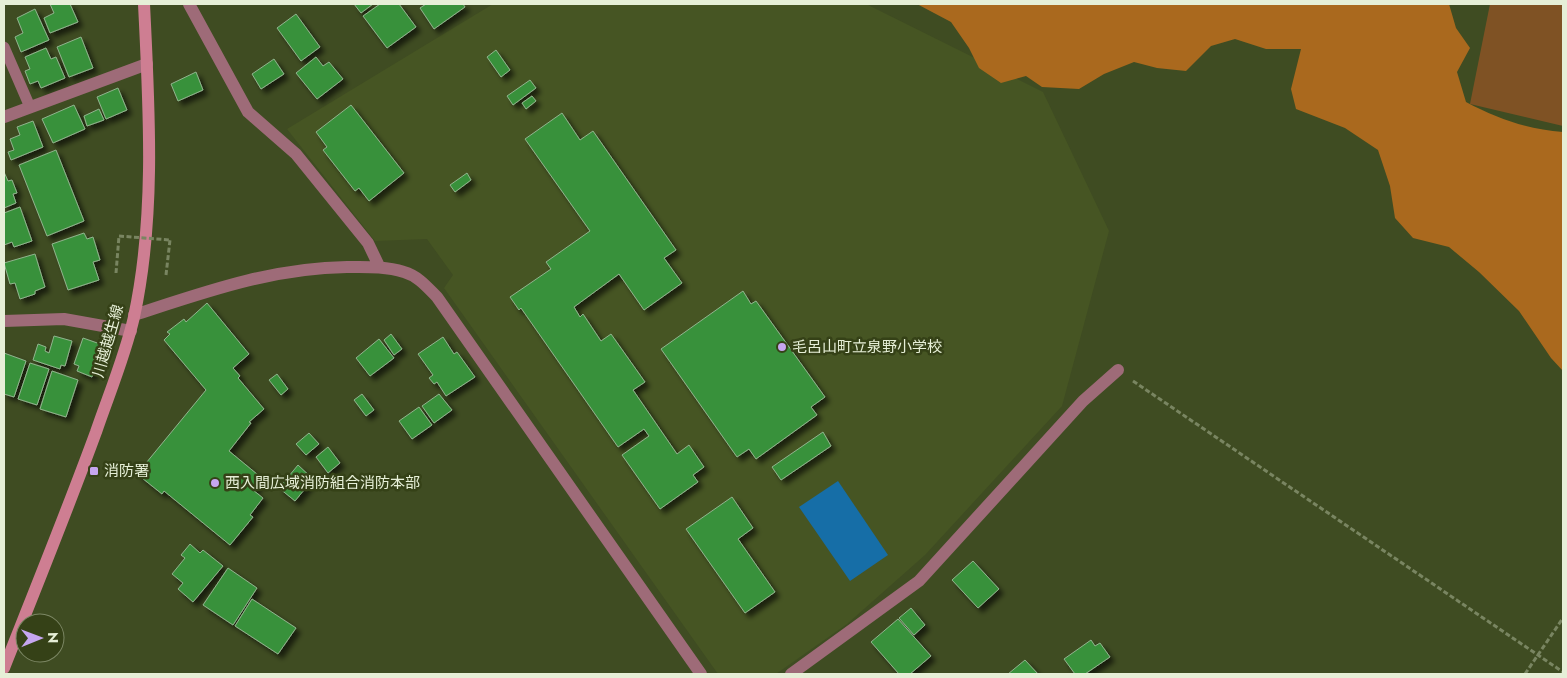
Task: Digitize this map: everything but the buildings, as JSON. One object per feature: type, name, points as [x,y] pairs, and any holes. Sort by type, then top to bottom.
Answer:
[{"type":"main road","name":"川越越生線","points":[[4,668],[88,455],[118,369],[134,315],[146,236],[148,160],[144,4]]},
{"type":"street","points":[[189,4],[248,112],[296,154],[368,243],[379,266]]},
{"type":"street","points":[[4,117],[147,64]]},
{"type":"street","points":[[134,315],[248,279],[285,272],[331,267],[379,266],[405,272],[421,280],[437,297],[701,674]]},
{"type":"street","points":[[5,318],[64,319],[130,331]]},
{"type":"street","points":[[791,674],[919,581],[1084,401],[1118,370]]},
{"type":"lane","points":[[4,47],[30,107]]},
{"type":"path","points":[[116,273],[120,236],[170,240],[166,275]]},
{"type":"path","points":[[1118,370],[1563,672]]},
{"type":"path","points":[[1525,674],[1563,618]]},
{"type":"shaded area","name":"毛呂山町立泉野小学校","points":[[493,4],[866,4],[1043,92],[1109,231],[1062,406],[925,555],[847,624],[776,674],[718,674],[444,288],[453,275],[427,239],[375,241],[287,129]]},
{"type":"shaded area","points":[[917,4],[1449,4],[1456,28],[1470,48],[1457,72],[1466,102],[1513,122],[1563,132],[1563,371],[1551,358],[1519,311],[1479,272],[1449,247],[1413,238],[1395,218],[1390,186],[1378,150],[1345,128],[1296,109],[1291,89],[1301,49],[1266,49],[1235,39],[1211,46],[1186,71],[1157,68],[1134,62],[1104,74],[1079,89],[1042,87],[1026,76],[1001,83],[979,68],[969,48],[951,22]]},
{"type":"shaded area","points":[[1490,4],[1563,4],[1563,126],[1470,104]]},
{"type":"water","points":[[838,481],[888,555],[850,581],[799,507]]},
{"type":"place","name":"毛呂山町立泉野小学校","points":[[782,347]]},
{"type":"place","name":"消防署","points":[[94,471]]},
{"type":"place","name":"西入間広域消防組合消防本部","points":[[215,483]]}]
